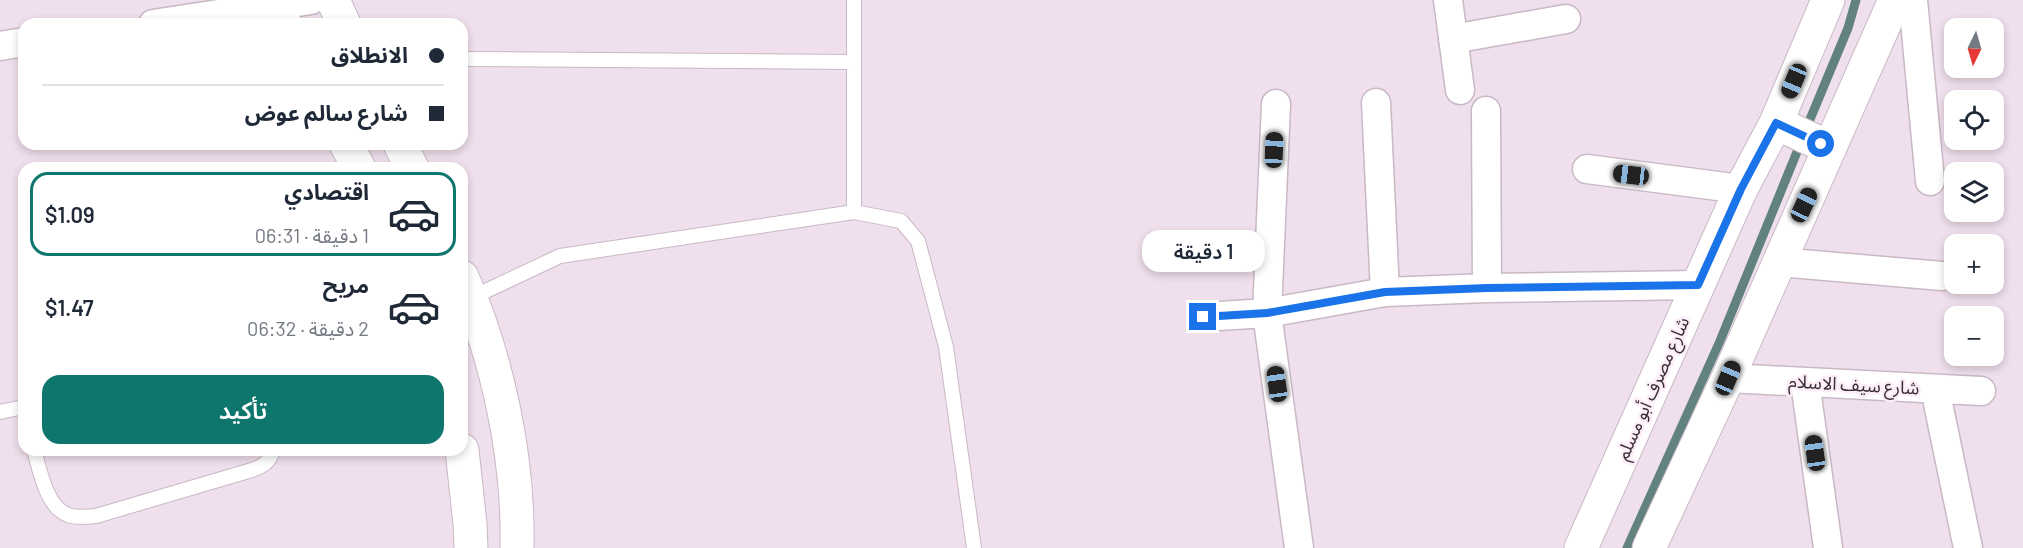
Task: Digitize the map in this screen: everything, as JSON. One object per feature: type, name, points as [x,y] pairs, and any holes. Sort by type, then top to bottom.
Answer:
[{"type":"street","points":[[207,18],[278,10],[310,0]]},
{"type":"street","points":[[333,0],[341,18]]},
{"type":"street","points":[[1448,0],[1460,90]]},
{"type":"street","name":"شارع مصرف أبو مسلم","points":[[1649,548],[1728,378],[1778,262],[1806,137],[1828,0]]},
{"type":"street","name":"شارع مصرف أبو مسلم","points":[[1581,548],[1741,189],[1806,137],[1895,0]]},
{"type":"street","points":[[1913,0],[1930,181]]},
{"type":"street","points":[[1453,39],[1566,19]]},
{"type":"street","points":[[0,46],[18,43]]},
{"type":"street","points":[[1376,103],[1385,292]]},
{"type":"street","points":[[1276,104],[1267,313],[1299,548]]},
{"type":"street","points":[[1486,111],[1487,288]]},
{"type":"street","points":[[1587,169],[1741,189]]},
{"type":"street","points":[[1778,262],[1942,276]]},
{"type":"street","points":[[1203,317],[1267,313],[1385,292],[1698,285]]},
{"type":"street","points":[[468,290],[495,372],[510,449],[517,548]]},
{"type":"street","name":"شارع سيف الاسلام","points":[[1728,378],[1981,391]]},
{"type":"street","points":[[1805,382],[1828,548]]},
{"type":"street","points":[[1935,389],[1968,548]]},
{"type":"street","points":[[463,456],[471,548]]},
{"type":"lane","points":[[854,0],[854,212]]},
{"type":"lane","points":[[468,59],[853,62]]},
{"type":"lane","points":[[468,287],[561,256],[854,212],[901,221],[918,241],[946,347],[974,548]]},
{"type":"lane","points":[[0,412],[18,412]]},
{"type":"lane","points":[[36,456],[49,495],[56,506],[67,515],[82,517],[96,516],[252,470],[264,465],[271,456]]},
{"type":"waterway","points":[[1806,129],[1848,28],[1856,0]]},
{"type":"waterway","points":[[1627,548],[1720,341],[1801,142]]},
{"type":"route","points":[[1203,317],[1267,313],[1385,292],[1698,285],[1741,189],[1776,123],[1821,144]]}]
